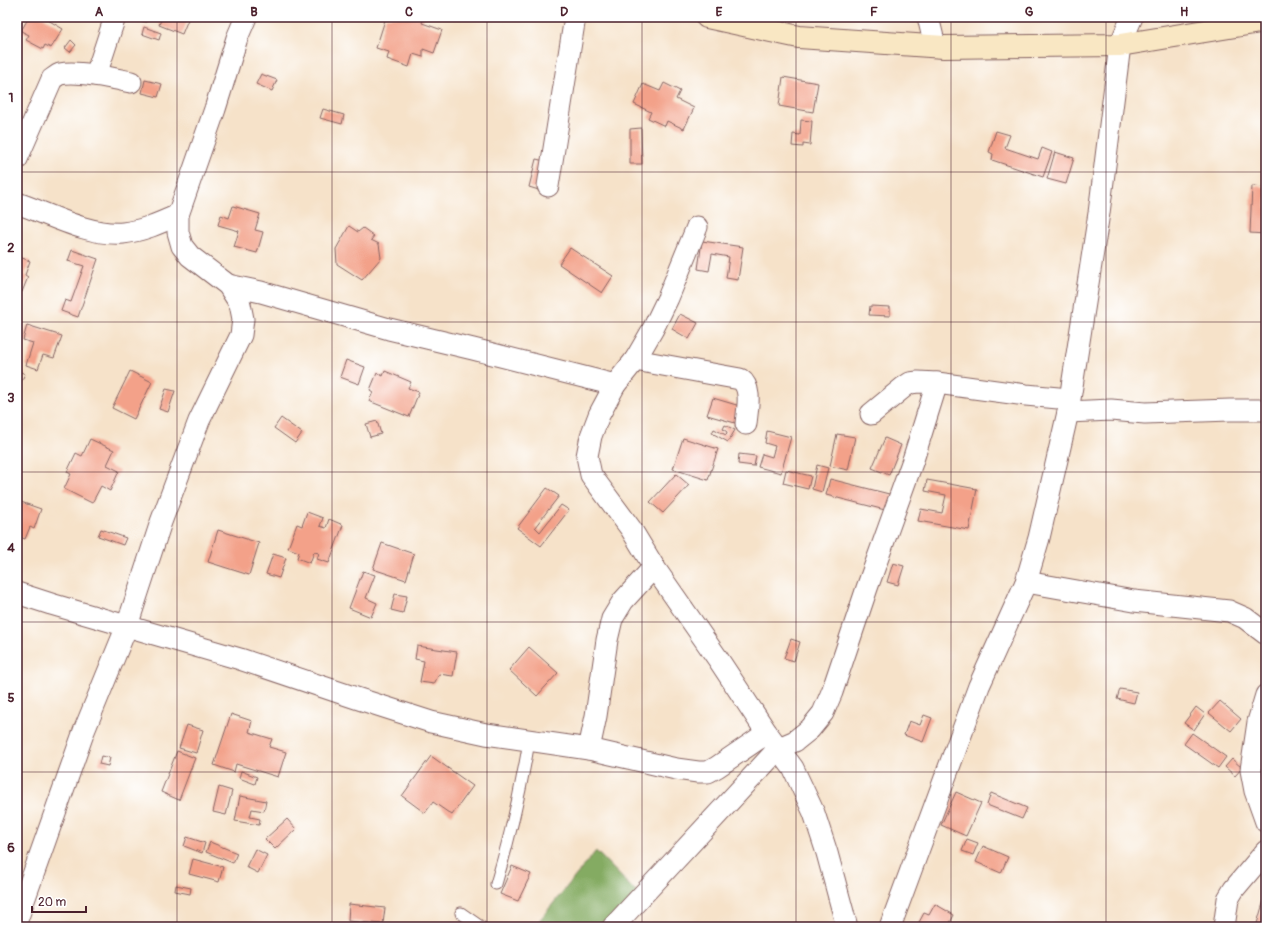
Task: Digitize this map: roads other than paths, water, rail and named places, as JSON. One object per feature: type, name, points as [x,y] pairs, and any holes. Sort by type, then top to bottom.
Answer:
[{"type":"street","points":[[96,75],[115,17]]},
{"type":"street","points":[[17,920],[84,731],[127,626],[161,522],[200,421],[241,335],[243,319],[240,304],[228,285],[190,256],[182,246],[178,232],[178,215],[215,109],[237,38],[246,17]]},
{"type":"street","points":[[548,186],[575,17]]},
{"type":"street","points":[[707,17],[799,37],[935,46],[1120,45],[1266,22]]},
{"type":"street","points":[[928,17],[935,46]]},
{"type":"street","points":[[890,927],[979,686],[1026,582],[1038,538],[1068,405],[1098,213],[1120,45],[1132,17]]},
{"type":"street","points":[[17,159],[52,79],[58,74],[96,75],[131,82]]},
{"type":"street","points":[[17,204],[97,232],[122,233],[148,228],[178,215]]},
{"type":"street","points":[[697,227],[668,298],[653,329],[635,360],[615,385],[599,415],[591,436],[587,456],[591,476],[631,529],[654,566],[793,768],[814,813],[827,853],[847,927]]},
{"type":"street","points":[[228,285],[261,292],[389,329],[615,385]]},
{"type":"street","points":[[635,360],[740,379],[745,383],[748,390],[746,424]]},
{"type":"street","points":[[871,414],[910,383],[937,383],[1026,395],[1068,405],[1145,414],[1266,410]]},
{"type":"street","points":[[17,593],[240,659],[431,722],[486,734],[589,749],[676,769],[708,772],[773,741],[795,741],[810,729],[823,713],[832,692],[867,588],[913,460],[937,383]]},
{"type":"street","points":[[589,749],[612,619],[623,601],[654,566]]},
{"type":"street","points":[[1026,582],[1134,601],[1229,611],[1245,618],[1266,634]]},
{"type":"street","points":[[1266,695],[1258,722],[1251,770],[1255,791],[1266,822]]},
{"type":"street","points":[[614,927],[773,741]]},
{"type":"street","points":[[1224,927],[1225,910],[1228,899],[1238,884],[1266,850]]},
{"type":"lane","points":[[496,884],[521,791],[529,741]]},
{"type":"lane","points":[[461,913],[481,927]]}]
